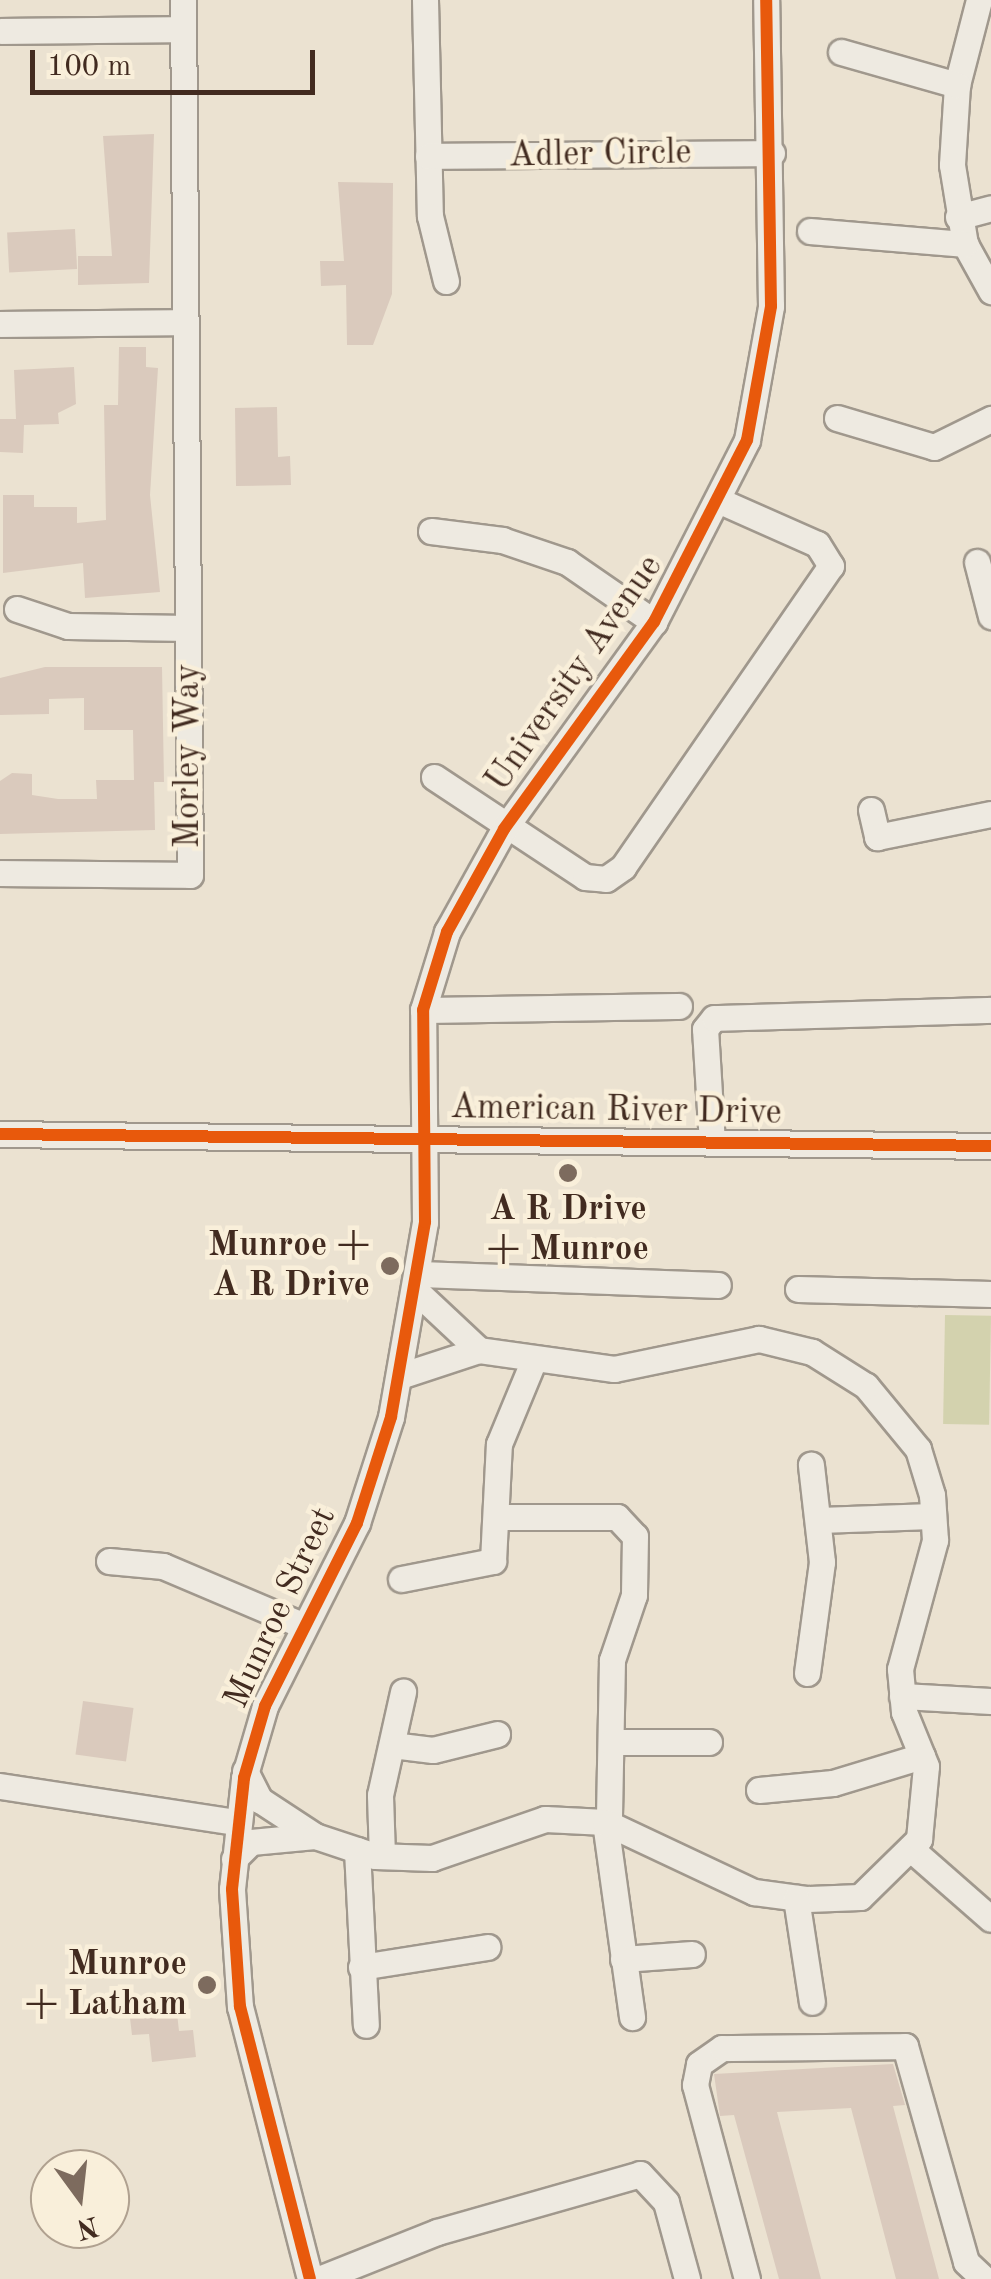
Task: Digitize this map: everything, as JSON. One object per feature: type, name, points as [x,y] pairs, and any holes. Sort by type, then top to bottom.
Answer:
[{"type":"street","name":"Morley Way","points":[[0,873],[190,875],[183,0]]},
{"type":"street","points":[[426,0],[433,246],[446,281]]},
{"type":"street","name":"University Avenue","points":[[423,1138],[423,1010],[447,932],[504,829],[654,622],[722,502],[766,348],[772,153],[766,0]]},
{"type":"street","points":[[978,0],[957,85],[958,217],[964,244],[991,290]]},
{"type":"street","points":[[1,31],[183,29]]},
{"type":"street","points":[[840,52],[957,85]]},
{"type":"street","name":"Adler Circle","points":[[428,156],[772,153]]},
{"type":"street","points":[[958,217],[991,208]]},
{"type":"street","points":[[810,231],[964,244]]},
{"type":"street","points":[[0,324],[185,322]]},
{"type":"street","points":[[837,418],[934,447],[991,419]]},
{"type":"street","points":[[504,829],[584,877],[615,874],[823,585],[831,566],[817,544],[722,502]]},
{"type":"street","name":"University Avenue","points":[[431,531],[502,540],[567,562],[654,622]]},
{"type":"street","points":[[976,562],[991,616]]},
{"type":"street","name":"Morley Way","points":[[17,610],[68,626],[188,628]]},
{"type":"street","name":"University Avenue","points":[[434,777],[504,829]]},
{"type":"street","points":[[870,810],[877,837],[991,814]]},
{"type":"street","points":[[423,1010],[678,1006]]},
{"type":"street","points":[[712,1143],[705,1029],[714,1018],[991,1010]]},
{"type":"street","name":"American River Drive","points":[[0,1134],[991,1146]]},
{"type":"street","name":"Munroe Street","points":[[310,2279],[240,2007],[236,1822],[246,1771],[302,1625],[357,1522],[400,1376],[418,1283],[423,1138]]},
{"type":"street","points":[[418,1283],[718,1285]]},
{"type":"street","points":[[418,1283],[480,1350]]},
{"type":"street","points":[[798,1290],[991,1294]]},
{"type":"street","points":[[246,1771],[260,1800],[315,1836],[370,1853],[432,1858],[545,1818],[607,1822],[754,1892],[796,1898],[860,1897],[912,1849],[929,1805],[922,1756],[902,1696],[934,1516],[918,1449],[895,1413],[812,1352],[759,1339],[614,1369],[533,1362],[480,1350],[400,1376]]},
{"type":"street","points":[[401,1579],[493,1561],[499,1516],[499,1444],[533,1362]]},
{"type":"street","points":[[806,1673],[818,1520],[811,1465]]},
{"type":"street","points":[[499,1516],[630,1524],[634,1595],[612,1660],[607,1822],[632,2017]]},
{"type":"street","points":[[818,1520],[934,1516]]},
{"type":"street","points":[[109,1561],[162,1566],[302,1625]]},
{"type":"street","points":[[366,2025],[360,1968],[370,1853],[403,1692]]},
{"type":"street","points":[[902,1696],[991,1701]]},
{"type":"street","points":[[392,1745],[433,1750],[497,1734]]},
{"type":"street","points":[[611,1742],[709,1742]]},
{"type":"street","points":[[759,1790],[833,1782],[922,1756]]},
{"type":"street","points":[[0,1786],[236,1822]]},
{"type":"street","points":[[234,1859],[251,1842],[315,1836]]},
{"type":"street","points":[[912,1849],[991,1919]]},
{"type":"street","points":[[796,1898],[812,2002]]},
{"type":"street","points":[[360,1968],[487,1948]]},
{"type":"street","points":[[622,1958],[692,1954]]},
{"type":"street","points":[[747,2279],[695,2085],[699,2064],[722,2048],[906,2046],[966,2262],[984,2279]]},
{"type":"street","points":[[319,2279],[437,2232],[640,2174],[666,2202],[687,2279]]},
{"type":"green space","points":[[945,1315],[991,1316],[989,1425],[943,1424]]},
{"type":"building","points":[[154,134],[149,283],[78,285],[78,256],[112,256],[103,136]]},
{"type":"building","points":[[338,182],[393,183],[392,294],[373,345],[347,345],[346,285],[321,286],[320,261],[344,261]]},
{"type":"building","points":[[75,229],[77,269],[9,273],[7,233]]},
{"type":"building","points":[[119,347],[146,347],[146,367],[158,368],[150,495],[160,592],[85,598],[83,563],[3,573],[3,495],[34,495],[34,507],[77,507],[77,523],[106,520],[104,405],[118,405]]},
{"type":"building","points":[[74,367],[76,404],[58,413],[59,424],[24,425],[23,453],[0,452],[0,419],[16,419],[14,370]]},
{"type":"building","points":[[277,407],[278,457],[290,456],[291,485],[236,486],[235,408]]},
{"type":"building","points":[[45,667],[162,667],[164,782],[154,782],[155,830],[0,834],[0,781],[12,773],[32,774],[32,795],[58,799],[97,799],[96,780],[134,780],[133,730],[84,730],[84,698],[49,699],[49,714],[0,715],[0,678]]},
{"type":"building","points":[[83,1701],[134,1708],[126,1762],[75,1754]]},
{"type":"building","points":[[175,1995],[179,2031],[193,2030],[196,2057],[152,2062],[149,2034],[132,2035],[128,2001]]},
{"type":"building","points":[[893,2064],[905,2105],[893,2106],[939,2279],[896,2279],[851,2108],[777,2112],[821,2279],[779,2279],[734,2115],[720,2116],[714,2074]]},
{"type":"cycle path","points":[[310,2279],[240,2007],[232,1889],[244,1778],[265,1706],[357,1523],[391,1417],[425,1222],[423,1010],[447,932],[504,829],[654,622],[747,440],[771,306],[766,0]]},
{"type":"cycle path","points":[[0,1134],[991,1146]]},
{"type":"place","name":"A R Drive + Munroe","points":[[568,1173]]},
{"type":"place","name":"Munroe + A R Drive","points":[[390,1266]]},
{"type":"place","name":"Munroe + Latham","points":[[207,1985]]}]
